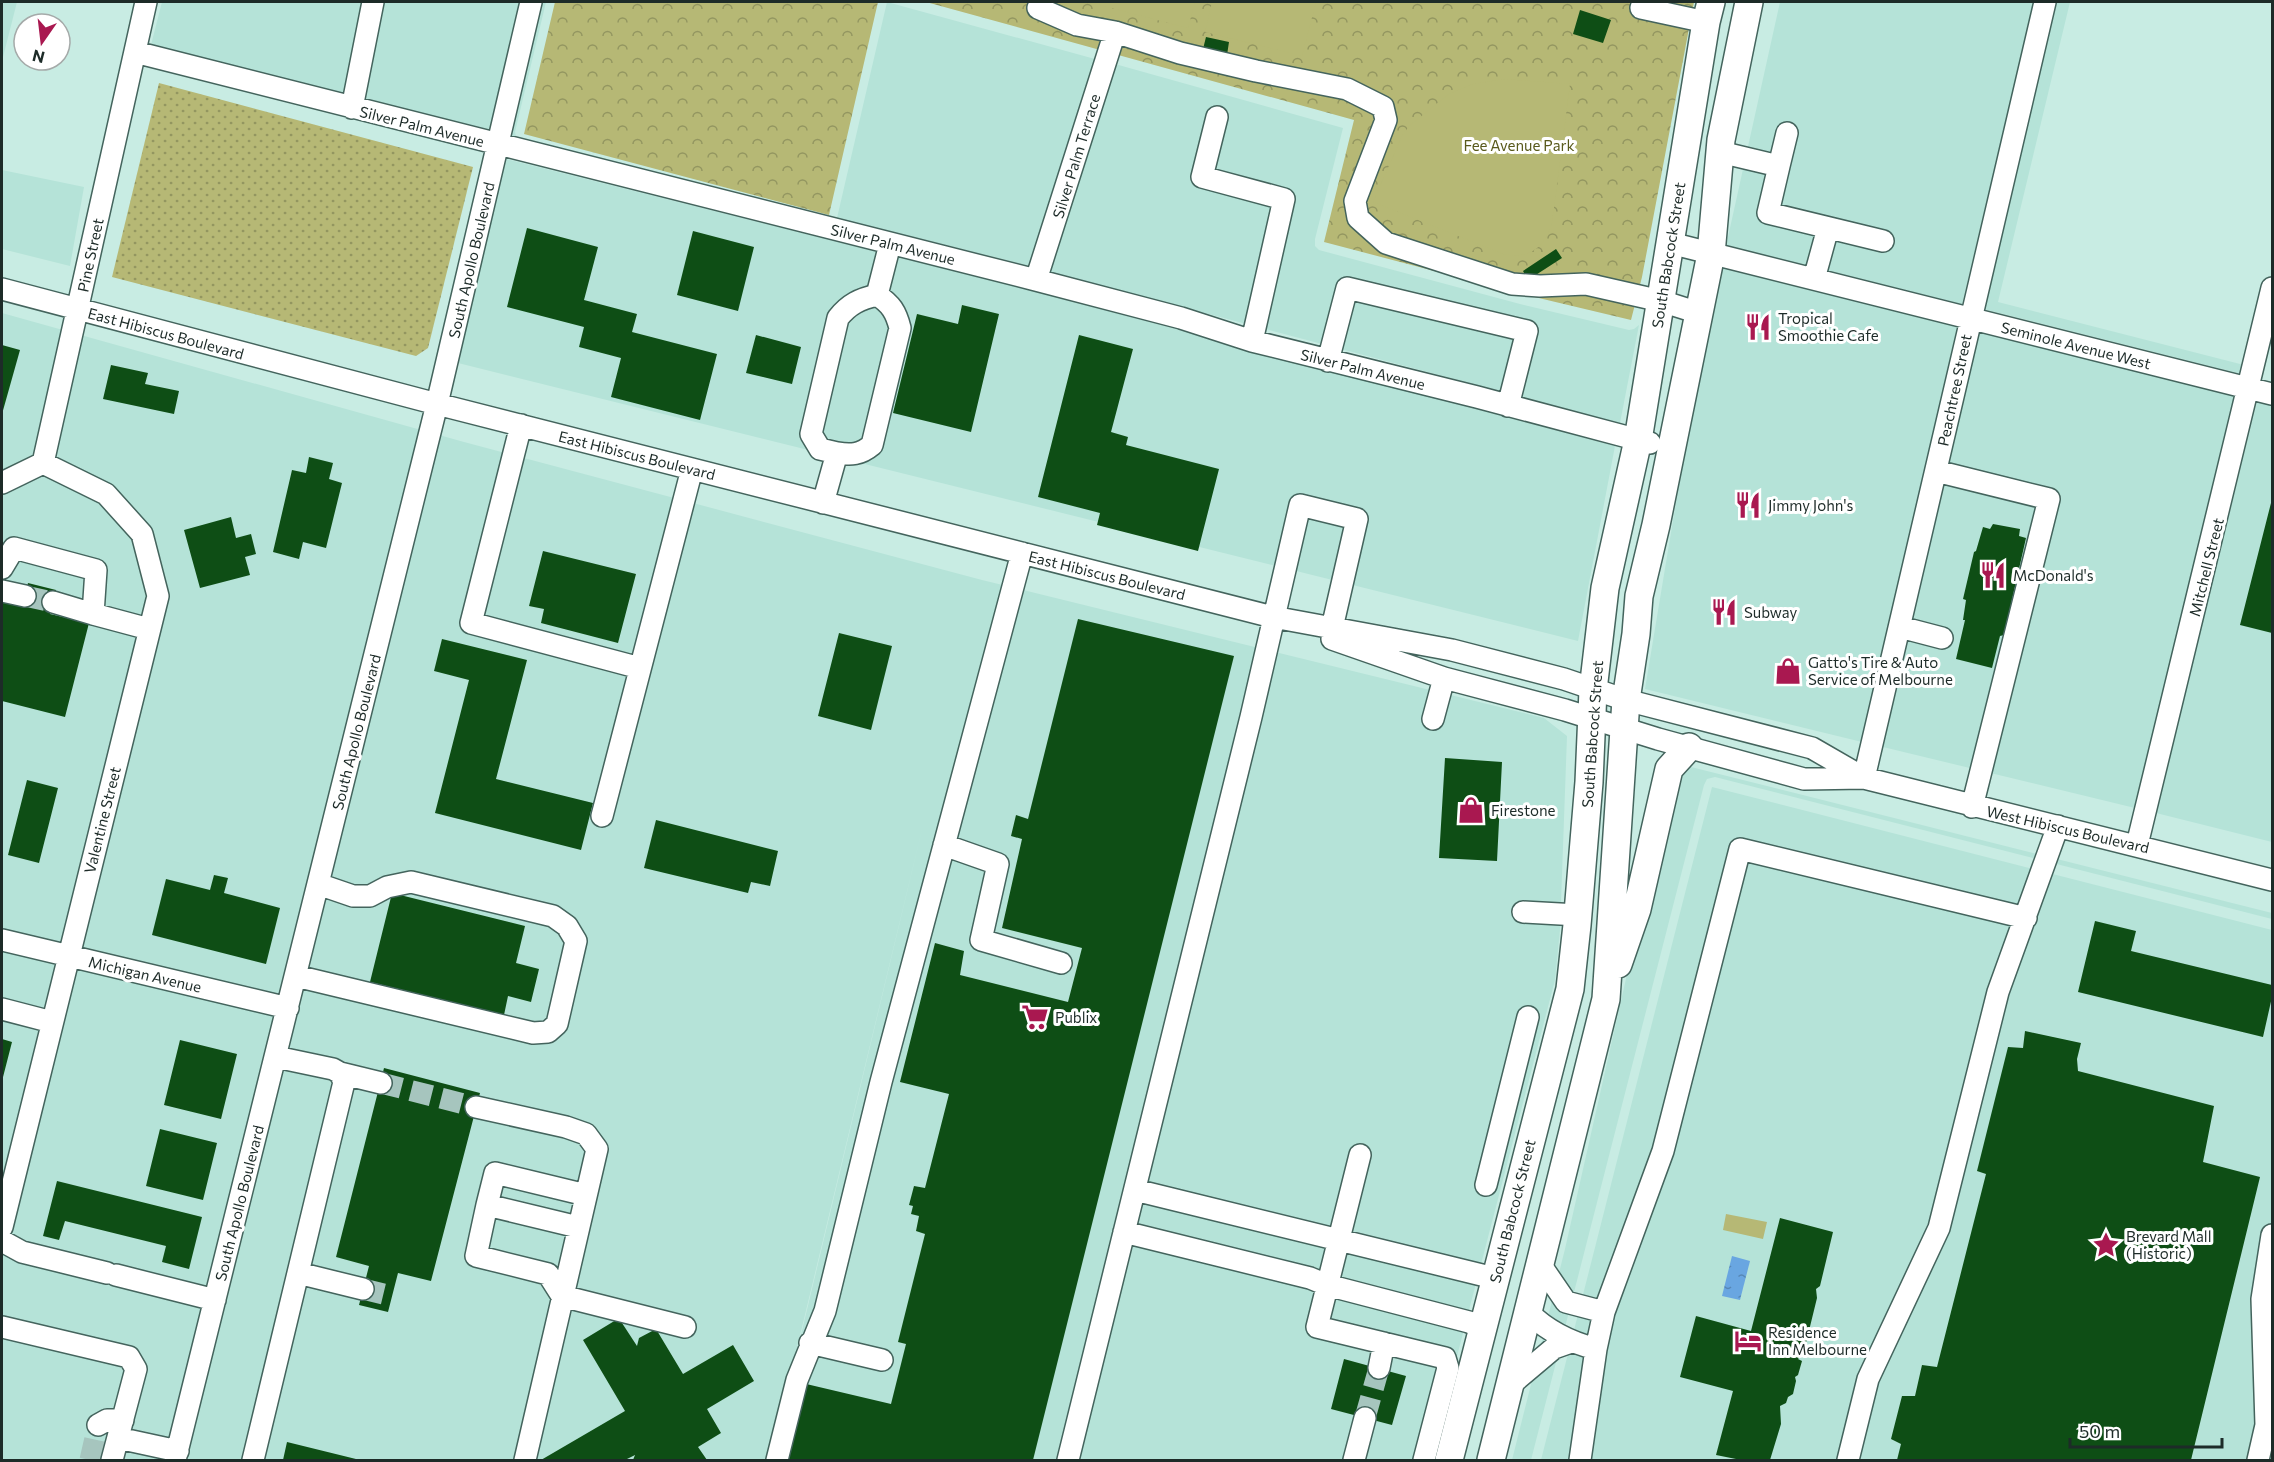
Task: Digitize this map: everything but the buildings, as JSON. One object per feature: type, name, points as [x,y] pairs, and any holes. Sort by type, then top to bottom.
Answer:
[{"type":"main road","name":"South Babcock Street","points":[[1491,1461],[1606,999],[1626,700],[1639,596],[1656,525],[1711,254],[1720,152],[1749,2]]},
{"type":"main road","name":"South Babcock Street","points":[[1449,1461],[1507,1227],[1570,989],[1589,782],[1593,690],[1605,588],[1644,441],[1661,301],[1708,12]]},
{"type":"main road","points":[[1606,999],[1637,909],[1669,769],[1689,747]]},
{"type":"main road","points":[[1507,1227],[1517,1288],[1528,1312]]},
{"type":"main road","points":[[1494,1278],[1512,1331],[1509,1386]]},
{"type":"street","name":"Pine Street","points":[[43,463],[146,2]]},
{"type":"street","points":[[352,108],[373,2]]},
{"type":"street","name":"South Apollo Boulevard","points":[[177,1456],[437,404],[531,2]]},
{"type":"street","name":"Peachtree Street","points":[[1864,778],[2045,2]]},
{"type":"street","points":[[1038,8],[1077,25],[1114,32],[1180,53],[1347,89],[1383,107],[1386,120],[1355,201],[1358,218],[1386,243],[1512,284],[1540,286],[1586,284],[1699,312]]},
{"type":"street","points":[[1641,8],[1708,12]]},
{"type":"street","name":"Silver Palm Terrace","points":[[1036,280],[1114,32]]},
{"type":"street","name":"Silver Palm Avenue","points":[[135,52],[1036,280],[1181,318],[1252,341],[1644,441]]},
{"type":"street","points":[[1217,117],[1202,177],[1284,199],[1252,341]]},
{"type":"street","points":[[1787,133],[1768,213],[1882,241]]},
{"type":"street","points":[[1720,152],[1779,166]]},
{"type":"street","points":[[1814,279],[1828,228]]},
{"type":"street","name":"Seminole Avenue West","points":[[1670,243],[2272,394]]},
{"type":"street","points":[[878,295],[890,244]]},
{"type":"street","points":[[1328,361],[1347,288],[1527,332],[1508,406]]},
{"type":"street","name":"Mitchell Street","points":[[2137,845],[2250,388],[2272,288]]},
{"type":"street","name":"East Hibiscus Boulevard","points":[[2,289],[521,426],[1272,617],[1452,650],[1564,679],[1626,700]]},
{"type":"street","points":[[878,295],[889,302],[897,315],[900,328],[872,445],[862,453],[850,455],[820,448],[812,434],[838,318],[846,308],[859,299],[878,295]]},
{"type":"street","points":[[521,426],[471,623],[640,668]]},
{"type":"street","points":[[823,503],[837,453]]},
{"type":"street","points":[[2,483],[43,463]]},
{"type":"street","name":"Valentine Street","points":[[2,1227],[158,596],[142,534],[106,494],[43,463]]},
{"type":"street","points":[[602,816],[692,469]]},
{"type":"street","points":[[1936,471],[2049,499],[1972,807]]},
{"type":"street","points":[[1068,1461],[1249,728],[1272,617],[1300,505],[1357,519],[1332,628]]},
{"type":"street","points":[[2,568],[14,548],[96,570],[93,614]]},
{"type":"street","points":[[777,1461],[797,1380],[810,1343],[825,1311],[881,1082],[1022,553]]},
{"type":"street","points":[[2,591],[25,596]]},
{"type":"street","points":[[53,602],[149,629]]},
{"type":"street","name":"East Hibiscus Boulevard","points":[[1272,617],[1444,678],[1565,710],[1624,729]]},
{"type":"street","points":[[1900,627],[1942,638]]},
{"type":"street","points":[[1433,719],[1444,678]]},
{"type":"street","name":"West Hibiscus Boulevard","points":[[1626,700],[1812,748],[1864,778],[1972,807],[2137,845],[2272,880]]},
{"type":"street","name":"West Hibiscus Boulevard","points":[[1624,729],[1804,778],[1864,778]]},
{"type":"street","points":[[1848,1461],[1868,1379],[1938,1228],[1998,992],[2058,826]]},
{"type":"street","points":[[944,845],[998,864],[981,940],[1061,963]]},
{"type":"street","points":[[1580,1461],[1596,1349],[1604,1312],[1663,1151],[1740,849],[2026,918]]},
{"type":"street","points":[[296,976],[533,1033],[548,1032],[557,1024],[576,941],[567,926],[553,916],[411,882],[387,887],[370,896],[353,896],[318,884]]},
{"type":"street","points":[[1523,912],[1578,915]]},
{"type":"street","name":"Michigan Avenue","points":[[2,940],[288,1008]]},
{"type":"street","points":[[2,1009],[52,1022]]},
{"type":"street","points":[[1486,1185],[1528,1017]]},
{"type":"street","points":[[276,1057],[333,1069],[340,1073],[381,1083]]},
{"type":"street","points":[[253,1461],[344,1082],[340,1073]]},
{"type":"street","points":[[476,1107],[566,1127],[586,1134],[597,1149],[525,1461]]},
{"type":"street","points":[[1360,1155],[1317,1327],[1445,1358],[1448,1368],[1424,1461]]},
{"type":"street","points":[[586,1195],[495,1173],[476,1256],[548,1274],[562,1296],[685,1327]]},
{"type":"street","points":[[1135,1190],[1494,1278]]},
{"type":"street","points":[[487,1205],[578,1227]]},
{"type":"street","points":[[1124,1232],[1310,1278],[1327,1285],[1449,1316],[1482,1328]]},
{"type":"street","points":[[2258,1461],[2266,1425],[2262,1299],[2272,1235]]},
{"type":"street","points":[[2,1242],[22,1252],[215,1300]]},
{"type":"street","points":[[1540,1264],[1566,1302],[1604,1312]]},
{"type":"street","points":[[298,1274],[363,1289]]},
{"type":"street","points":[[1528,1312],[1543,1327],[1571,1342],[1596,1349]]},
{"type":"street","points":[[2,1327],[129,1357],[136,1369],[112,1461]]},
{"type":"street","points":[[1509,1386],[1554,1348],[1571,1342]]},
{"type":"street","points":[[810,1343],[882,1360]]},
{"type":"street","points":[[1379,1368],[1383,1343]]},
{"type":"street","points":[[1354,1461],[1365,1418]]},
{"type":"street","points":[[98,1425],[107,1420],[120,1429],[177,1456]]},
{"type":"shaded area","points":[[2,2],[17,2],[14,12],[12,12],[12,22],[2,61]]},
{"type":"shaded area","points":[[162,2],[520,2],[491,131],[151,45]]},
{"type":"shaded area","points":[[542,2],[546,2],[515,132],[516,137],[511,136]]},
{"type":"shaded area","points":[[887,2],[1095,59],[1030,266],[837,218]]},
{"type":"shaded area","points":[[1780,2],[2034,2],[1962,304],[1726,246]]},
{"type":"shaded area","points":[[2056,2],[2070,2],[1998,302],[2244,365],[2242,374],[1983,309]]},
{"type":"shaded area","points":[[1115,64],[1343,128],[1315,239],[1315,246],[1319,250],[1520,304],[1629,330],[1639,325],[1620,423],[1050,272]]},
{"type":"shaded area","points":[[506,159],[1033,291],[1615,446],[1578,641],[458,363]]},
{"type":"shaded area","points":[[2,170],[84,187],[70,266],[2,249]]},
{"type":"shaded area","points":[[1721,268],[1957,327],[1862,742],[1645,689],[1697,376]]},
{"type":"shaded area","points":[[2,313],[464,442],[982,580],[1544,718],[1567,736],[1560,930],[1555,980],[1430,1460],[771,1460],[925,817],[770,1460],[2,1460]]},
{"type":"shaded area","points":[[1977,332],[2237,397],[2135,808],[1883,747]]},
{"type":"shaded area","points":[[2257,402],[2272,406],[2272,842],[2156,813]]},
{"type":"shaded area","points":[[1687,766],[2272,913],[2272,919],[1715,777],[1707,779],[1531,1460],[1512,1460],[1565,1249],[1630,961],[1679,775]]},
{"type":"shaded area","points":[[1712,787],[2272,930],[2272,1460],[1541,1460]]},
{"type":"green space","points":[[555,2],[878,2],[829,215],[524,134]]},
{"type":"green space","name":"Fee Avenue Park","points":[[926,2],[1694,2],[1642,277],[1631,320],[1324,242],[1354,120]]},
{"type":"green space","points":[[1100,2],[1195,2],[1188,28],[1099,5]]},
{"type":"green space","points":[[1212,2],[1316,2],[1302,56],[1205,32]]},
{"type":"green space","points":[[1504,79],[1570,84],[1552,223],[1545,239],[1535,250],[1521,255],[1503,254],[1373,202],[1402,136],[1409,126],[1449,94],[1473,84]]},
{"type":"green space","points":[[159,83],[473,167],[428,348],[416,356],[112,277]]},
{"type":"green space","points":[[1726,1214],[1767,1222],[1763,1239],[1723,1230]]},
{"type":"water","points":[[1732,1256],[1750,1261],[1740,1300],[1722,1296]]},
{"type":"tunnel","points":[[25,596],[53,602]]},
{"type":"tunnel","points":[[381,1083],[476,1107]]},
{"type":"tunnel","points":[[363,1289],[392,1296]]},
{"type":"tunnel","points":[[1365,1418],[1379,1368]]},
{"type":"tunnel","points":[[90,1460],[98,1425]]},
{"type":"place","name":"Tropical Smoothie Cafe","points":[[1758,327]]},
{"type":"place","name":"Jimmy John's","points":[[1748,505]]},
{"type":"place","name":"McDonald's","points":[[1993,575]]},
{"type":"place","name":"Subway","points":[[1724,612]]},
{"type":"place","name":"Gatto's Tire & Auto Service of Melbourne","points":[[1788,671]]},
{"type":"place","name":"Firestone","points":[[1471,810]]},
{"type":"place","name":"Publix","points":[[1035,1017]]},
{"type":"place","name":"Brevard Mall (Historic)","points":[[2106,1245]]},
{"type":"place","name":"Residence Inn Melbourne","points":[[1748,1341]]}]
